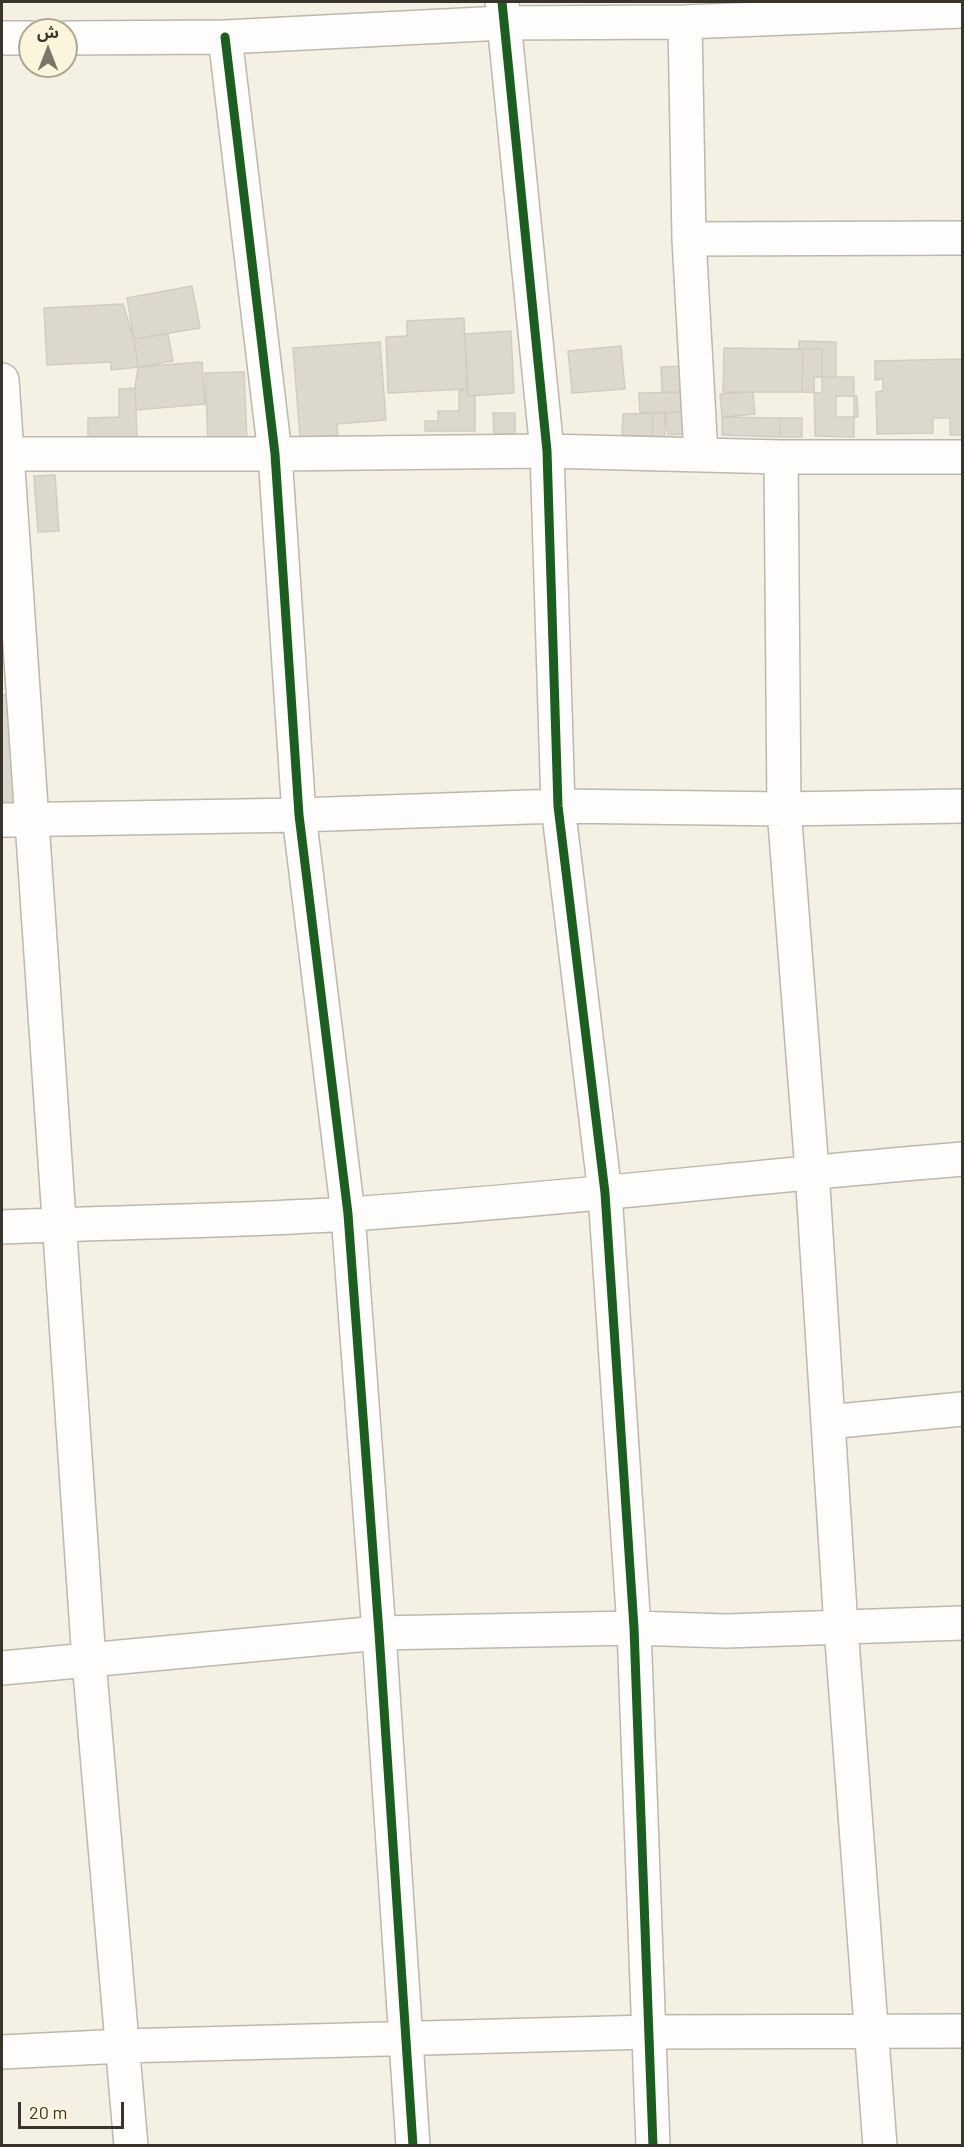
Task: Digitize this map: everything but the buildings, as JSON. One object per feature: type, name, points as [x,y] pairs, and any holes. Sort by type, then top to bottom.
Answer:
[{"type":"street","points":[[78,38],[225,37],[502,12],[685,22],[910,8],[963,12]]},
{"type":"street","points":[[502,12],[547,451],[558,806],[605,1193],[634,1628],[653,2145]]},
{"type":"street","points":[[685,22],[689,239],[701,455]]},
{"type":"street","points":[[225,37],[275,454],[299,815],[348,1214],[413,2145]]},
{"type":"street","points":[[2,38],[18,38]]},
{"type":"street","points":[[689,239],[963,238]]},
{"type":"street","points":[[2,380],[17,820],[59,1224],[89,1661],[131,2145]]},
{"type":"street","points":[[4,454],[547,451],[781,456],[963,456]]},
{"type":"street","points":[[781,456],[784,809],[812,1171],[841,1627],[880,2145]]},
{"type":"street","points":[[17,820],[299,815],[558,806],[784,809],[963,806]]},
{"type":"street","points":[[2,1227],[348,1214],[605,1193],[812,1171],[963,1159]]},
{"type":"street","points":[[828,1422],[963,1409]]},
{"type":"street","points":[[2,1668],[379,1633],[634,1628],[726,1631],[963,1623]]},
{"type":"street","points":[[2,2052],[123,2046],[648,2032],[963,2031]]},
{"type":"cycle path","points":[[502,2],[547,451],[558,806],[605,1193],[634,1628],[653,2146]]},
{"type":"cycle path","points":[[225,37],[275,454],[299,815],[348,1214],[413,2146]]}]
